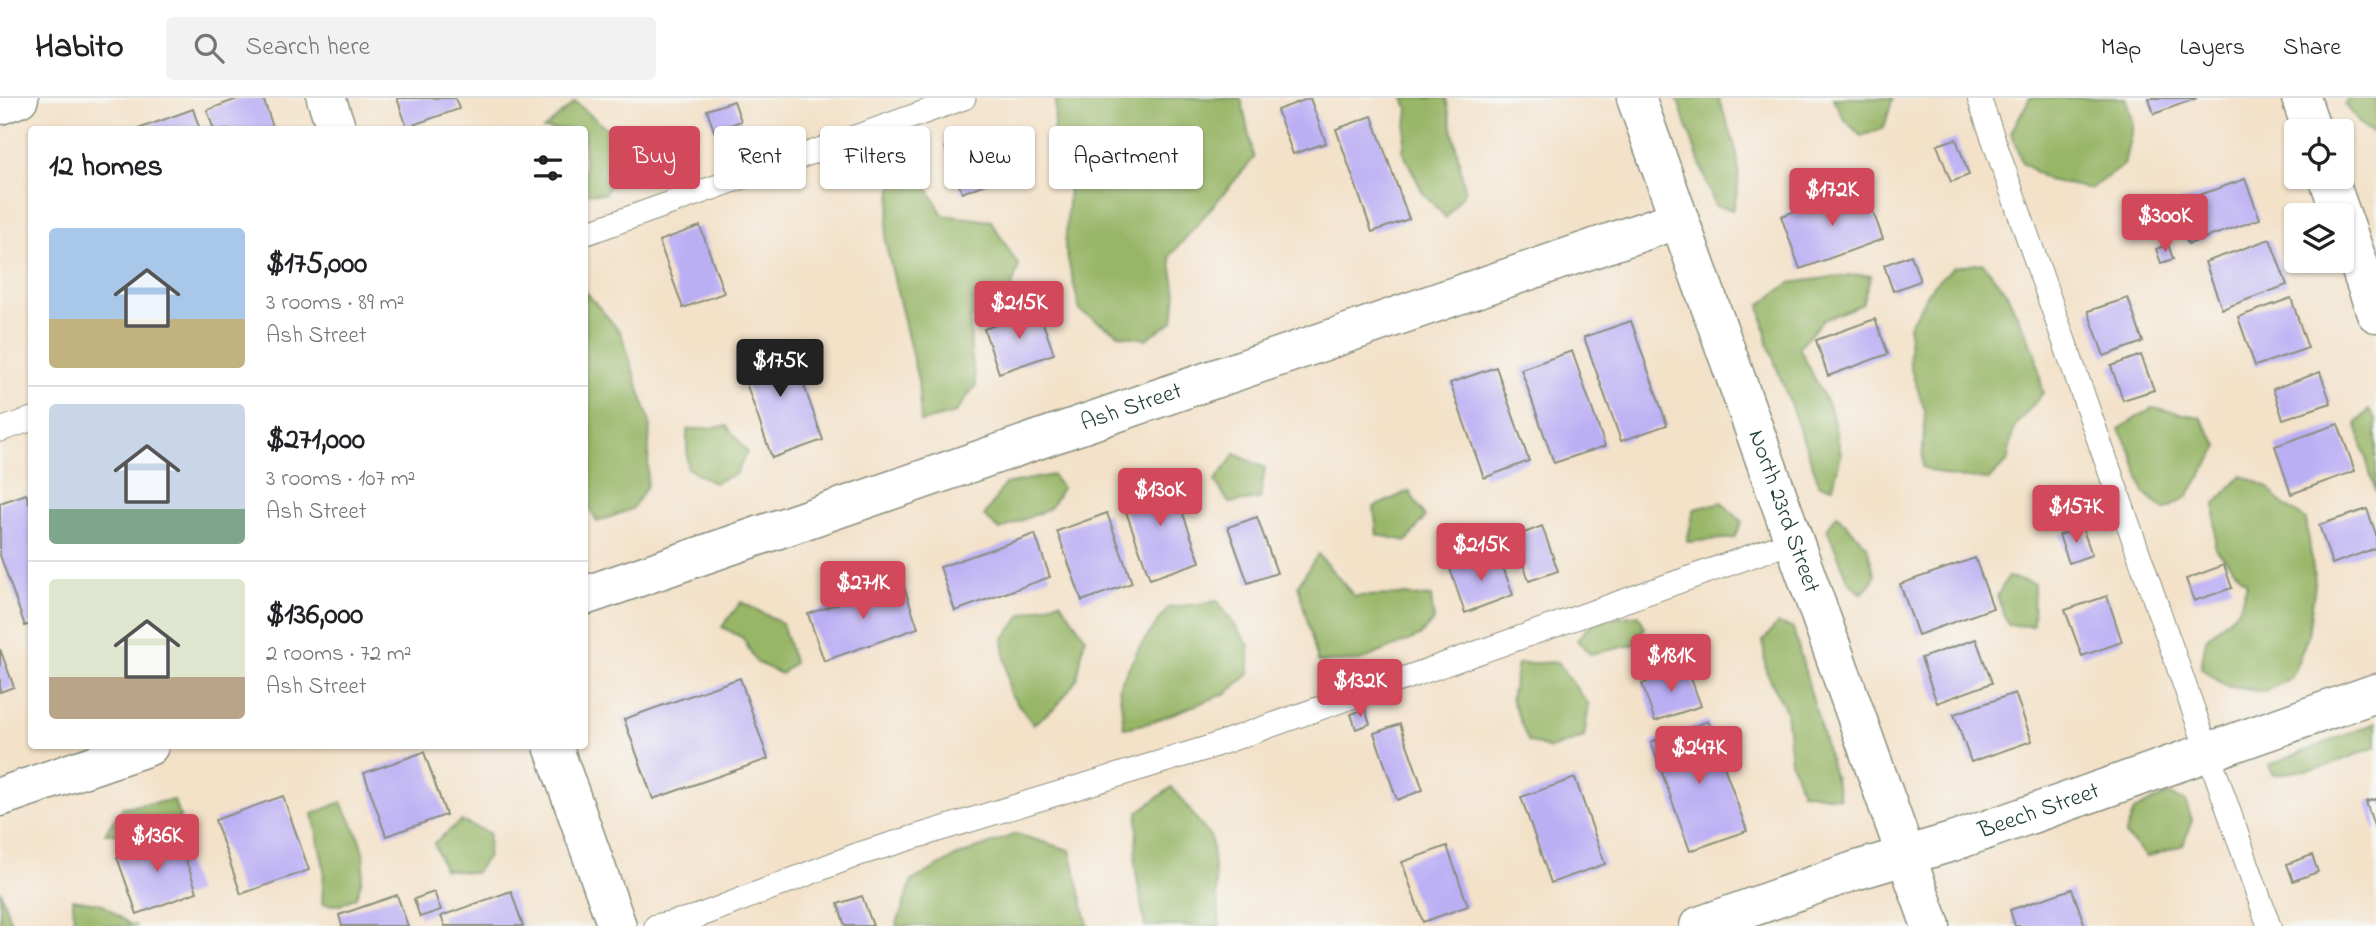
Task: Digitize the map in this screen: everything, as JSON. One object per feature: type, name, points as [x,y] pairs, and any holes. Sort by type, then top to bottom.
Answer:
[{"type":"street","points":[[326,98],[336,126]]},
{"type":"street","name":"North 23rd Street","points":[[1636,98],[1931,926]]},
{"type":"street","points":[[2301,98],[2308,119]]},
{"type":"street","points":[[2332,189],[2376,313]]},
{"type":"street","name":"Ash Street","points":[[588,595],[1679,219]]},
{"type":"street","name":"Beech Street","points":[[1699,926],[1952,842],[2376,693]]},
{"type":"street","points":[[0,797],[140,749]]},
{"type":"street","points":[[554,749],[617,926]]},
{"type":"lane","points":[[588,233],[964,98]]},
{"type":"lane","points":[[1979,98],[2269,926]]},
{"type":"lane","points":[[0,430],[28,420]]},
{"type":"lane","points":[[656,926],[696,917],[859,854],[1208,748],[1794,541]]},
{"type":"green space","points":[[1241,98],[1254,158],[1170,256],[1176,293],[1173,321],[1146,339],[1121,335],[1080,311],[1065,247],[1069,189],[1203,189],[1203,126],[1054,126],[1056,100]]},
{"type":"green space","points":[[1404,98],[1446,98],[1465,191],[1446,218],[1423,193],[1403,152],[1408,109]]},
{"type":"green space","points":[[1677,98],[1718,98],[1733,140],[1738,165],[1737,194],[1733,210],[1715,206]]},
{"type":"green space","points":[[1833,98],[1893,98],[1884,128],[1861,136],[1844,119]]},
{"type":"green space","points":[[2030,98],[2126,98],[2133,125],[2124,165],[2090,189],[2048,180],[2022,163],[2011,132]]},
{"type":"green space","points":[[2349,98],[2376,98],[2376,134],[2364,128],[2345,104]]},
{"type":"green space","points":[[575,102],[609,130],[609,187],[605,194],[588,193],[588,126],[547,126]]},
{"type":"green space","points":[[892,189],[928,189],[943,215],[991,221],[1019,266],[1007,300],[970,319],[971,354],[976,385],[955,413],[921,422],[918,380],[885,241]]},
{"type":"green space","points":[[1983,263],[2006,292],[2035,352],[2043,393],[2014,427],[2007,462],[1988,480],[1947,476],[1922,467],[1925,411],[1910,366],[1909,326],[1933,285],[1954,267]]},
{"type":"green space","points":[[1871,275],[1862,304],[1823,320],[1799,347],[1831,411],[1841,454],[1833,487],[1820,485],[1768,344],[1760,305],[1790,283]]},
{"type":"green space","points":[[588,294],[621,333],[650,423],[647,486],[632,509],[597,522],[588,505]]},
{"type":"green space","points":[[2152,408],[2200,417],[2219,447],[2187,497],[2165,510],[2144,493],[2132,454],[2119,429]]},
{"type":"green space","points":[[2369,410],[2376,419],[2376,493],[2356,424]]},
{"type":"green space","points":[[727,426],[747,452],[736,474],[713,483],[687,468],[687,430]]},
{"type":"green space","points":[[1235,454],[1265,468],[1260,499],[1229,503],[1215,481]]},
{"type":"green space","points":[[1052,475],[1062,488],[1050,508],[1000,530],[984,516],[1005,484]]},
{"type":"green space","points":[[2242,475],[2268,487],[2280,502],[2306,520],[2315,583],[2308,635],[2292,677],[2265,692],[2225,686],[2201,668],[2206,639],[2239,609],[2247,583],[2215,548],[2215,504]]},
{"type":"green space","points":[[1409,491],[1425,517],[1407,541],[1377,535],[1374,507]]},
{"type":"green space","points":[[1721,502],[1742,522],[1734,538],[1687,542],[1694,509]]},
{"type":"green space","points":[[1837,515],[1867,546],[1875,577],[1862,594],[1849,582],[1827,529]]},
{"type":"green space","points":[[1318,554],[1354,596],[1431,597],[1434,620],[1420,636],[1359,661],[1318,662],[1298,585]]},
{"type":"green space","points":[[2008,577],[2034,583],[2033,626],[2008,625],[1997,596]]},
{"type":"green space","points":[[1060,601],[1085,637],[1077,679],[1056,707],[1033,724],[1009,692],[1003,639],[1023,614]]},
{"type":"green space","points":[[1218,601],[1249,646],[1249,674],[1227,693],[1149,723],[1124,728],[1119,686],[1139,648],[1168,608]]},
{"type":"green space","points":[[741,602],[782,623],[794,663],[781,674],[756,662],[743,638],[722,627]]},
{"type":"green space","points":[[1639,615],[1645,628],[1633,645],[1590,654],[1577,640],[1594,621]]},
{"type":"green space","points":[[1777,624],[1793,628],[1840,798],[1802,792],[1791,761],[1786,711],[1766,671],[1763,641]]},
{"type":"green space","points":[[1557,662],[1589,705],[1584,737],[1550,749],[1528,741],[1511,698],[1518,664]]},
{"type":"green space","points":[[2376,723],[2376,747],[2324,767],[2274,775],[2269,765]]},
{"type":"green space","points":[[1172,787],[1211,838],[1220,926],[1145,926],[1135,866],[1138,812]]},
{"type":"green space","points":[[2167,794],[2185,801],[2192,820],[2183,845],[2147,857],[2125,835],[2134,811]]},
{"type":"green space","points":[[174,800],[180,817],[163,833],[105,833],[123,807]]},
{"type":"green space","points":[[341,802],[359,837],[364,869],[356,897],[340,905],[322,904],[324,868],[313,814]]},
{"type":"green space","points":[[461,821],[489,833],[488,856],[475,873],[444,869],[434,843]]},
{"type":"green space","points":[[1016,834],[1070,850],[1088,926],[896,926],[912,881],[955,857]]},
{"type":"green space","points":[[0,890],[12,926],[0,926]]},
{"type":"green space","points":[[73,899],[102,904],[131,925],[137,926],[74,926]]},
{"type":"building","points":[[240,98],[263,98],[273,126],[213,126],[207,110]]},
{"type":"building","points":[[397,98],[455,98],[459,109],[407,126]]},
{"type":"building","points":[[1310,98],[1326,143],[1293,154],[1277,110]]},
{"type":"building","points":[[2149,98],[2197,98],[2154,114]]},
{"type":"building","points":[[734,101],[741,121],[728,126],[714,126],[714,131],[707,110]]},
{"type":"building","points":[[193,109],[199,126],[146,126]]},
{"type":"building","points":[[1372,116],[1409,219],[1372,232],[1336,129]]},
{"type":"building","points":[[1956,139],[1969,175],[1951,182],[1937,145]]},
{"type":"building","points":[[2245,179],[2260,219],[2188,244],[2173,204]]},
{"type":"building","points":[[1864,187],[1883,239],[1800,269],[1781,216]]},
{"type":"building","points":[[700,226],[724,293],[683,308],[659,241]]},
{"type":"building","points":[[2270,239],[2287,285],[2222,309],[2205,262]]},
{"type":"building","points":[[2168,244],[2173,259],[2161,263],[2156,249]]},
{"type":"building","points":[[1911,255],[1920,281],[1893,291],[1884,265]]},
{"type":"building","points":[[2128,298],[2143,342],[2104,356],[2088,311]]},
{"type":"building","points":[[2291,298],[2308,348],[2255,366],[2238,317]]},
{"type":"building","points":[[1038,309],[1054,354],[999,373],[984,329]]},
{"type":"building","points":[[1875,319],[1888,354],[1828,376],[1816,340]]},
{"type":"building","points":[[1631,321],[1667,425],[1621,441],[1584,337]]},
{"type":"building","points":[[788,340],[823,440],[772,458],[737,357]]},
{"type":"building","points":[[1572,351],[1605,446],[1554,463],[1521,369]]},
{"type":"building","points":[[2141,355],[2154,390],[2123,400],[2111,366]]},
{"type":"building","points":[[1496,367],[1529,461],[1484,478],[1450,383]]},
{"type":"building","points":[[2320,372],[2331,403],[2283,419],[2273,389]]},
{"type":"building","points":[[2338,424],[2355,471],[2291,494],[2275,446]]},
{"type":"building","points":[[1170,477],[1200,562],[1150,579],[1120,495]]},
{"type":"building","points":[[26,494],[28,500],[28,625],[25,626],[0,555],[0,503]]},
{"type":"building","points":[[2367,509],[2376,534],[2376,548],[2332,564],[2319,525]]},
{"type":"building","points":[[1107,513],[1132,583],[1082,601],[1057,531]]},
{"type":"building","points":[[1257,517],[1277,573],[1248,583],[1228,527]]},
{"type":"building","points":[[1542,526],[1558,571],[1529,581],[1514,537]]},
{"type":"building","points":[[2082,527],[2092,555],[2069,563],[2059,535]]},
{"type":"building","points":[[1035,534],[1050,577],[955,611],[940,567]]},
{"type":"building","points":[[1498,553],[1513,595],[1465,613],[1450,569]]},
{"type":"building","points":[[1975,558],[1993,608],[1918,635],[1900,584]]},
{"type":"building","points":[[2224,565],[2232,588],[2194,601],[2186,579]]},
{"type":"building","points":[[902,581],[918,628],[824,661],[808,614]]},
{"type":"building","points":[[2107,596],[2122,642],[2082,656],[2065,610]]},
{"type":"building","points":[[1976,639],[1992,683],[1937,703],[1921,658]]},
{"type":"building","points":[[0,649],[14,687],[0,692]]},
{"type":"building","points":[[1687,667],[1701,706],[1655,721],[1642,684]]},
{"type":"building","points":[[740,678],[768,759],[653,799],[624,719]]},
{"type":"building","points":[[2015,693],[2032,741],[1971,762],[1954,714]]},
{"type":"building","points":[[1365,709],[1370,724],[1356,729],[1351,714]]},
{"type":"building","points":[[1708,721],[1747,831],[1690,851],[1651,742]]},
{"type":"building","points":[[1400,724],[1423,790],[1397,800],[1374,733]]},
{"type":"building","points":[[424,752],[446,815],[386,836],[364,773]]},
{"type":"building","points":[[1575,778],[1605,864],[1551,883],[1521,797]]},
{"type":"building","points":[[283,796],[309,870],[241,894],[215,820]]},
{"type":"building","points":[[2376,799],[2376,832],[2366,802]]},
{"type":"building","points":[[177,835],[197,892],[137,914],[117,857]]},
{"type":"building","points":[[1447,846],[1468,906],[1423,922],[1402,862]]},
{"type":"building","points":[[2312,855],[2318,872],[2293,881],[2287,864]]},
{"type":"building","points":[[2072,889],[2085,926],[2015,926],[2010,910]]},
{"type":"building","points":[[511,891],[523,926],[445,926],[441,916]]},
{"type":"building","points":[[434,892],[441,910],[420,917],[414,899]]},
{"type":"building","points":[[397,895],[408,926],[342,926],[339,915]]},
{"type":"building","points":[[862,896],[873,926],[845,926],[838,904]]}]
